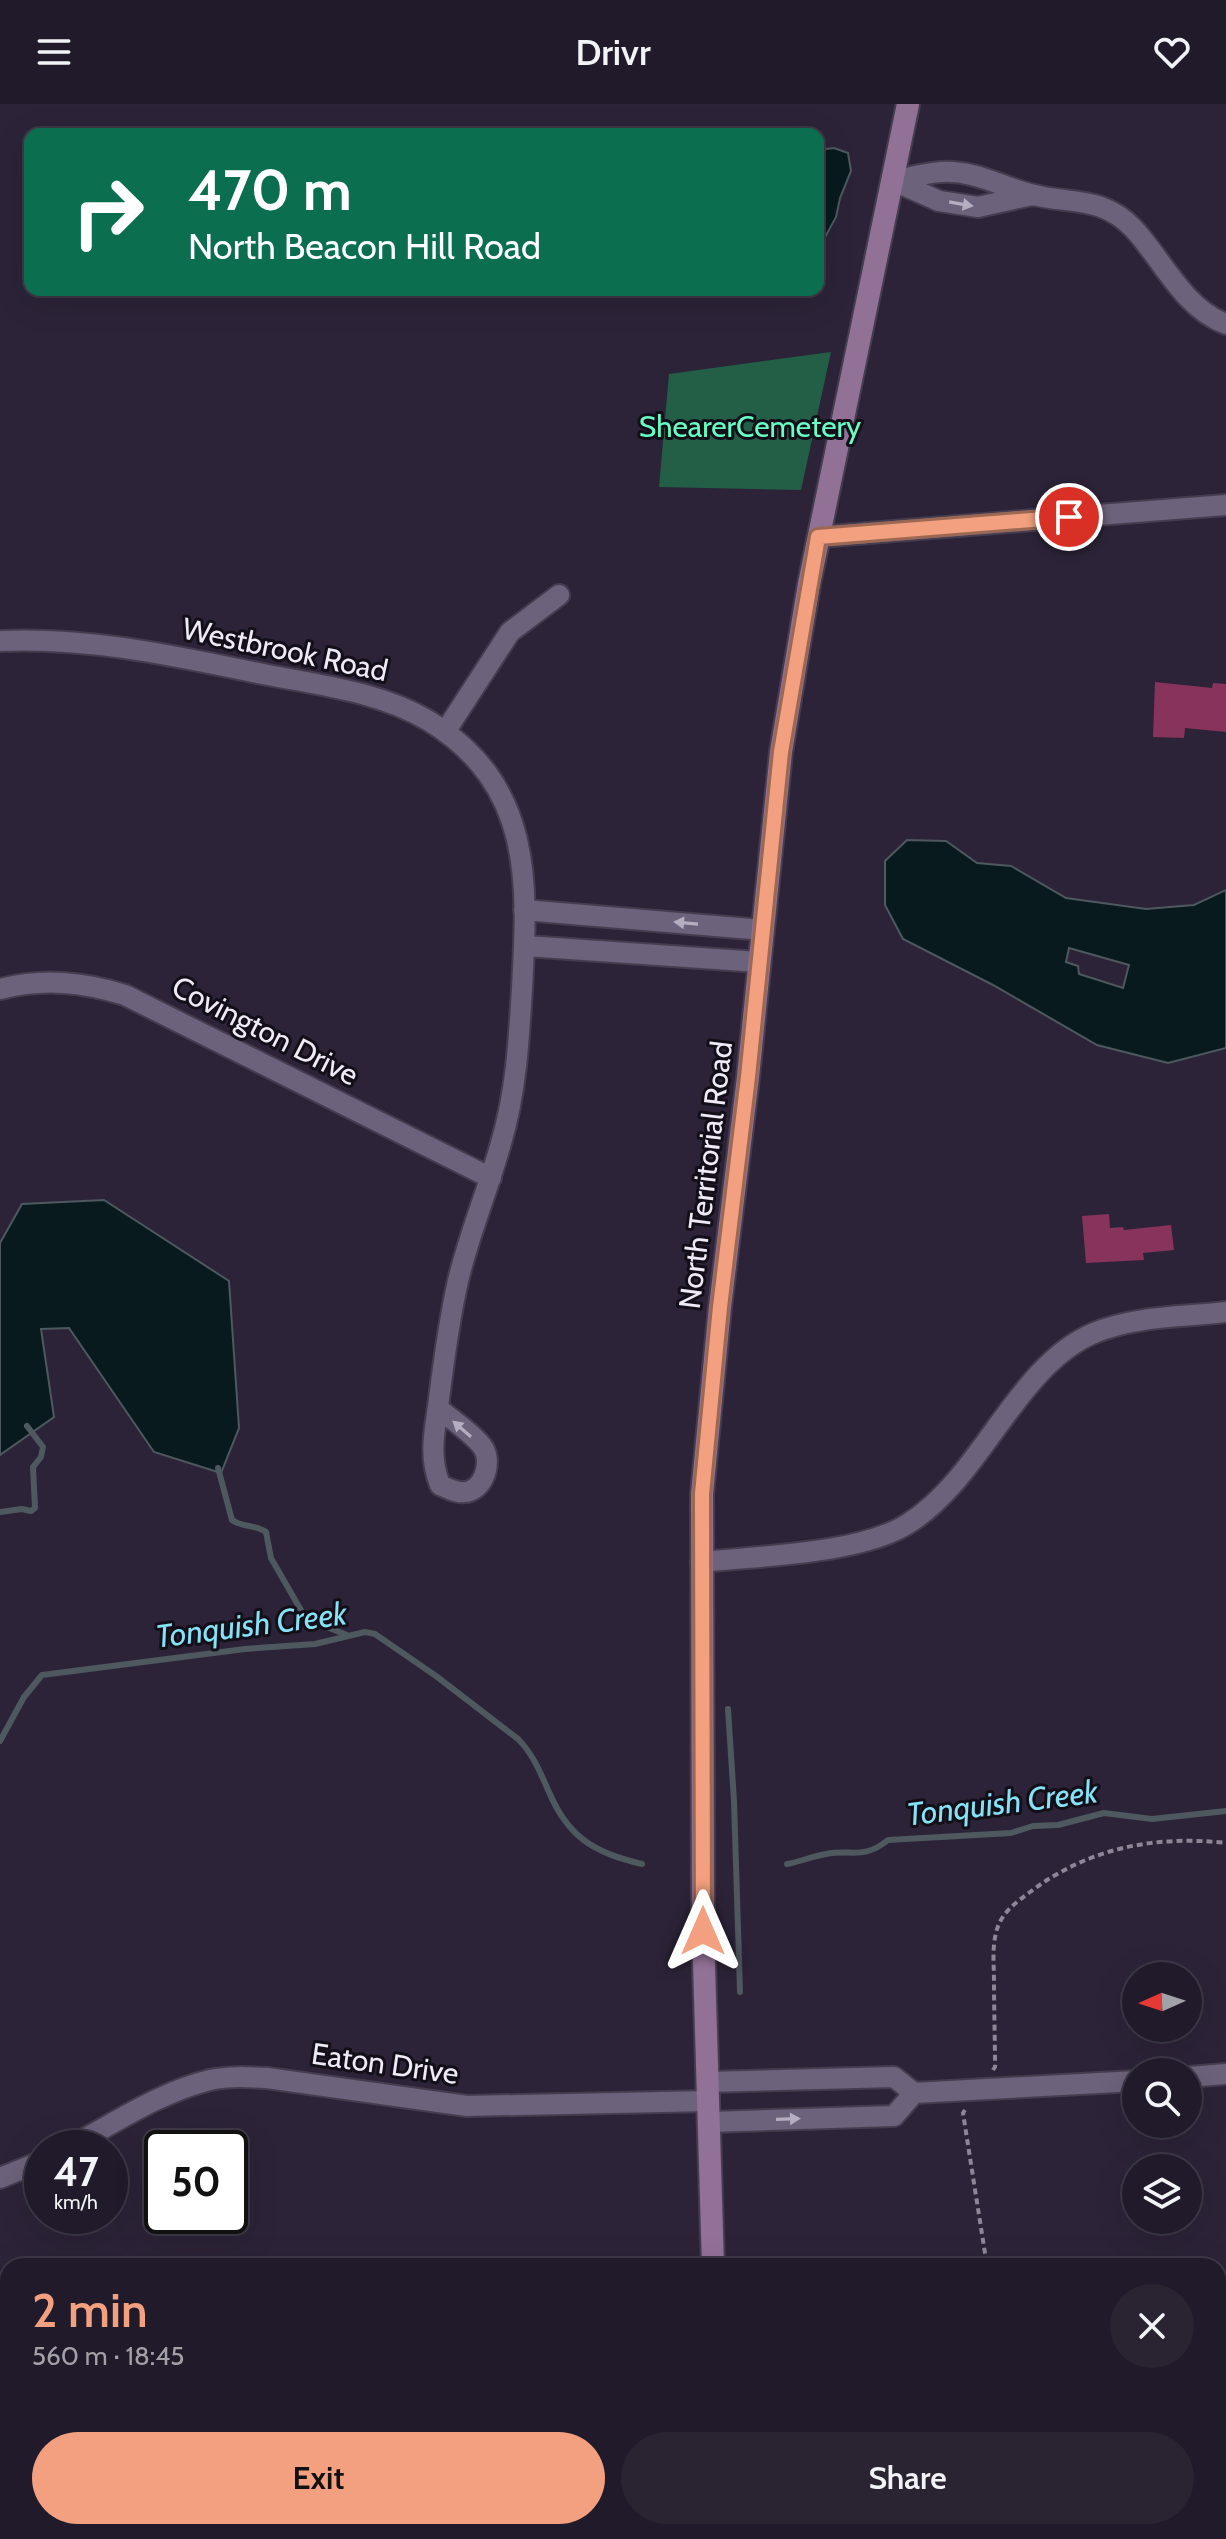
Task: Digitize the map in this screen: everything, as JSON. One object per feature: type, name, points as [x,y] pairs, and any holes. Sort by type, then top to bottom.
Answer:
[{"type":"main road","name":"North Territorial Road","points":[[713,2258],[703,1931],[702,1494],[781,752],[818,537],[908,104]]},
{"type":"street","points":[[893,181],[943,172],[987,178],[1032,195],[1090,202],[1117,214],[1133,228],[1197,308],[1226,324]]},
{"type":"street","points":[[893,181],[939,201],[978,207],[1032,195]]},
{"type":"street","points":[[818,537],[1226,505]]},
{"type":"street","points":[[445,732],[510,632],[559,595]]},
{"type":"street","name":"Westbrook Road","points":[[0,641],[79,641],[181,657],[376,698],[410,711],[445,732],[481,767],[508,811],[524,865],[526,946],[513,1092],[491,1178],[458,1280],[438,1408]]},
{"type":"street","points":[[524,910],[763,930]]},
{"type":"street","points":[[526,946],[759,962]]},
{"type":"street","name":"Covington Drive","points":[[0,989],[46,982],[73,983],[125,995],[491,1178]]},
{"type":"street","points":[[701,1562],[850,1545],[880,1538],[928,1510],[958,1480],[1036,1378],[1071,1346],[1110,1327],[1226,1312]]},
{"type":"street","points":[[1202,2076],[1226,2074]]},
{"type":"street","name":"Eaton Drive","points":[[102,2130],[177,2091],[235,2077],[267,2078],[467,2106],[709,2102]]},
{"type":"street","points":[[709,2102],[894,2077],[914,2093],[1122,2082]]},
{"type":"street","points":[[709,2102],[894,2116],[914,2093]]},
{"type":"street","points":[[0,2178],[24,2168]]},
{"type":"path","points":[[986,2258],[963,2113],[995,2067],[993,1952],[996,1931],[1003,1915],[1056,1872],[1094,1856],[1160,1841],[1226,1843]]},
{"type":"green space","name":"ShearerCemetery","points":[[831,352],[801,490],[659,487],[669,374]]},
{"type":"shaded area","points":[[834,148],[848,153],[851,171],[836,217],[824,239],[824,149]]},
{"type":"shaded area","points":[[907,840],[946,841],[977,863],[1011,866],[1066,898],[1146,909],[1194,905],[1226,890],[1226,1048],[1168,1063],[1097,1045],[993,985],[903,939],[885,905],[885,861]],"holes":[[[1069,948],[1129,965],[1123,988],[1079,974],[1078,966],[1066,962]]]},
{"type":"shaded area","points":[[104,1200],[229,1281],[239,1428],[221,1473],[154,1452],[69,1328],[41,1329],[54,1417],[0,1455],[0,1243],[22,1204]]},
{"type":"building","points":[[1155,682],[1212,688],[1213,683],[1226,684],[1226,732],[1185,728],[1184,738],[1153,737]]},
{"type":"building","points":[[1109,1214],[1110,1228],[1123,1227],[1124,1230],[1171,1225],[1174,1250],[1143,1253],[1144,1260],[1086,1263],[1082,1216]]},
{"type":"waterway","points":[[0,1512],[31,1511],[35,1508],[33,1467],[41,1457],[43,1447],[27,1426]]},
{"type":"waterway","points":[[218,1468],[232,1520],[266,1532],[271,1558],[302,1612],[314,1622],[347,1635]]},
{"type":"waterway","name":"Tonquish Creek","points":[[0,1741],[24,1697],[42,1675],[245,1649],[315,1644],[365,1632],[375,1634],[436,1676],[518,1739],[532,1757],[556,1808],[574,1832],[596,1848],[642,1864]]},
{"type":"waterway","points":[[728,1709],[740,1992]]},
{"type":"waterway","name":"Tonquish Creek","points":[[787,1864],[826,1854],[865,1852],[888,1840],[1011,1833],[1104,1813],[1152,1819],[1226,1811]]},
{"type":"route","points":[[703,1931],[702,1494],[781,752],[818,537],[1069,517]]}]
